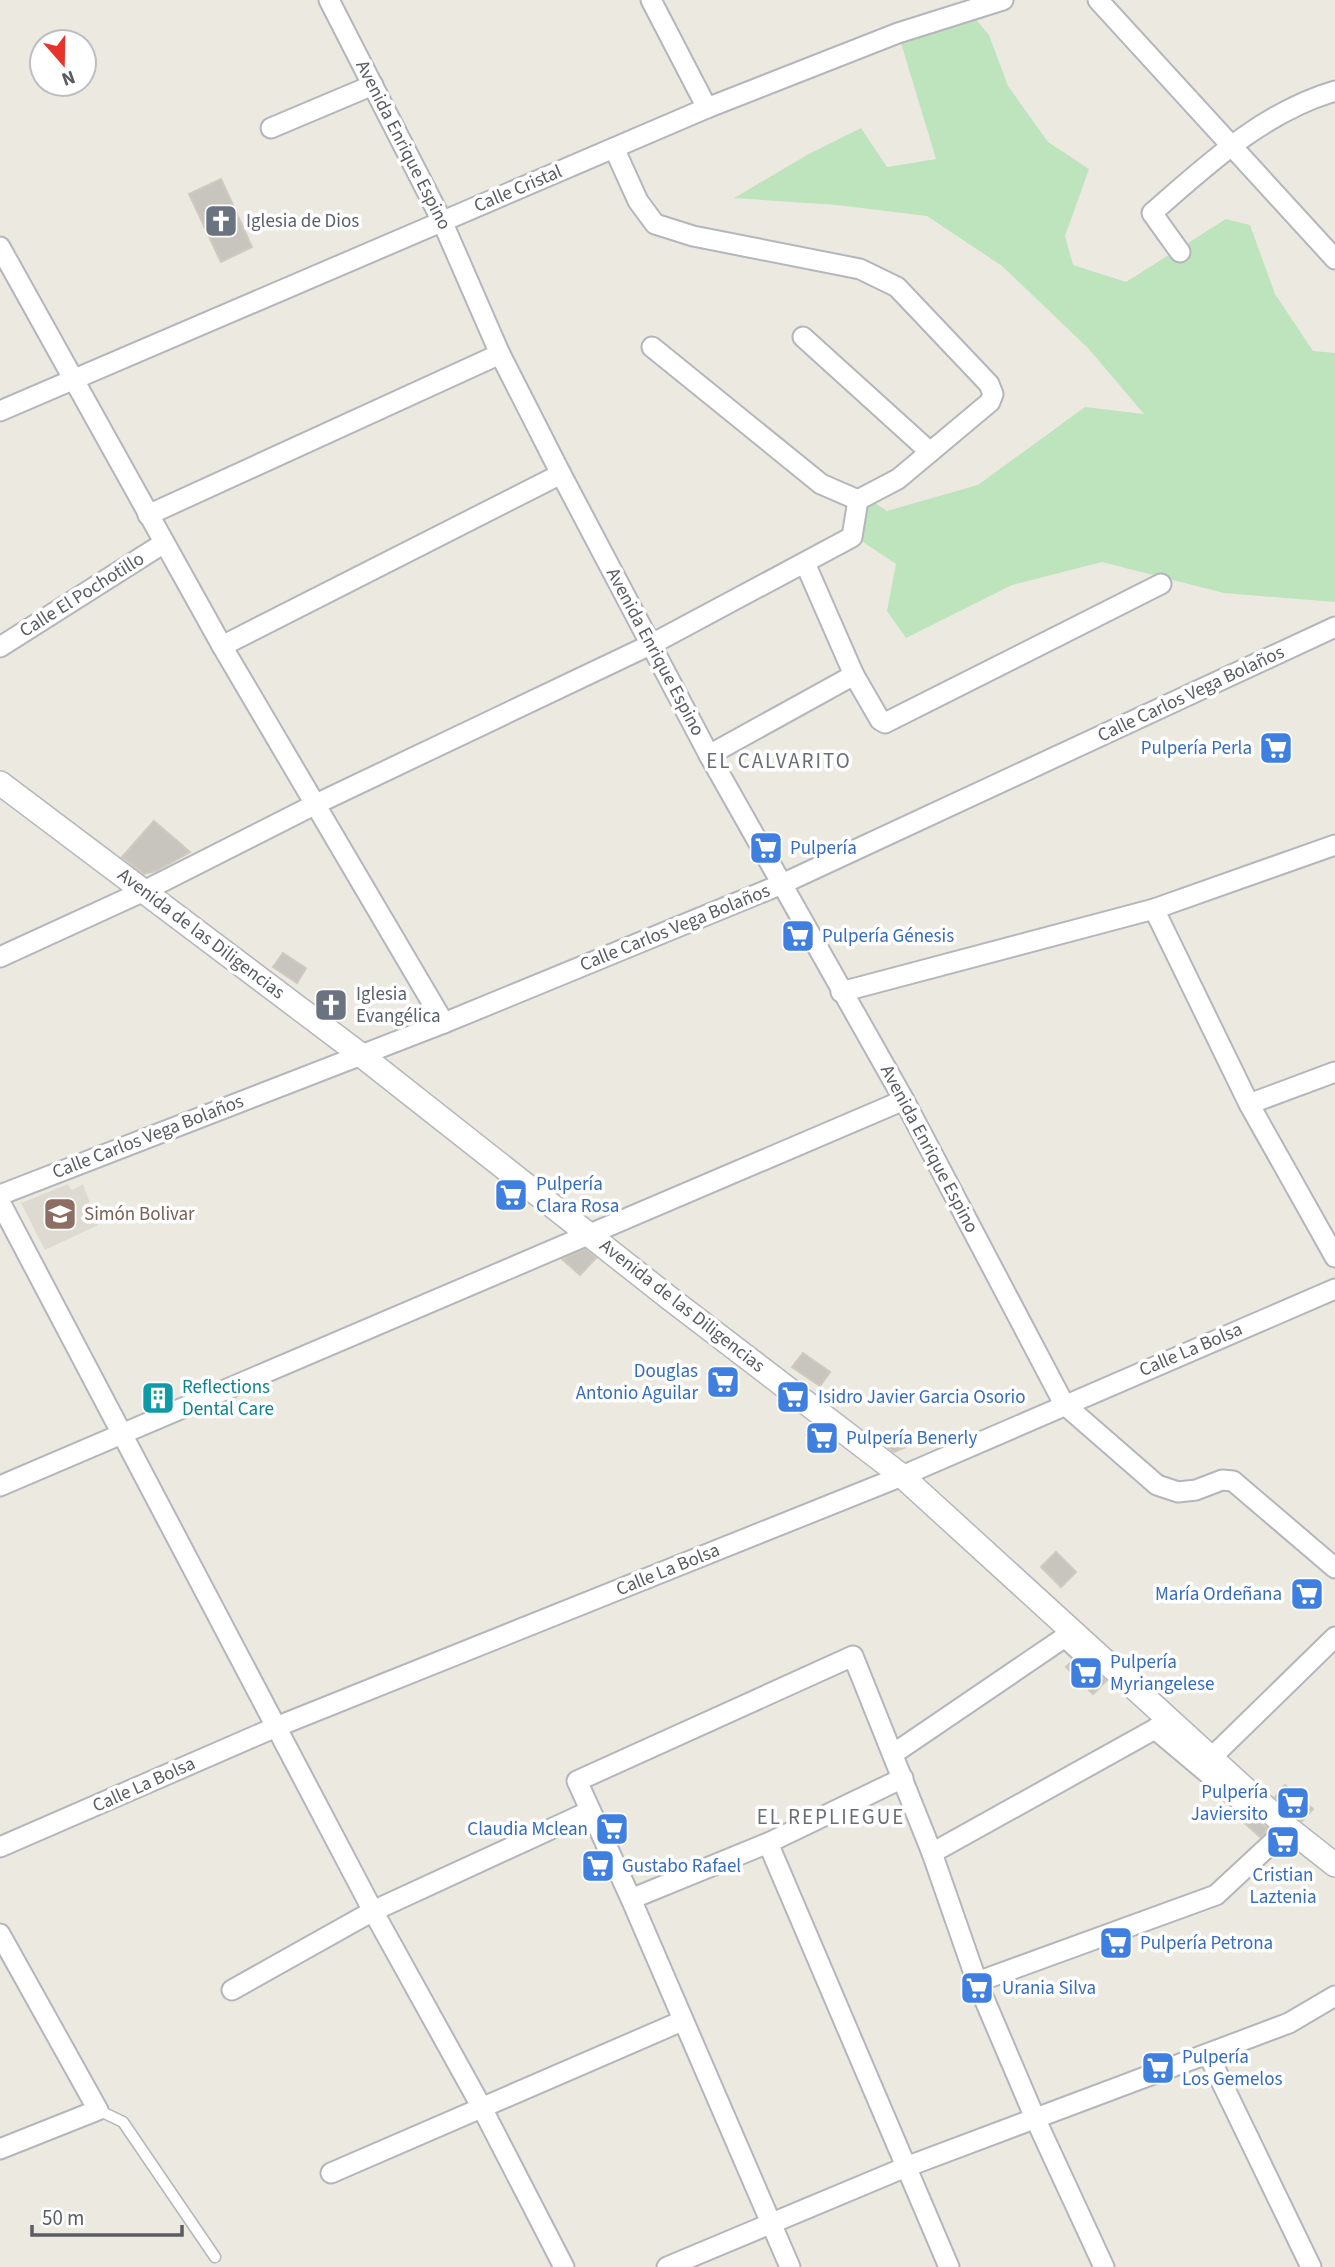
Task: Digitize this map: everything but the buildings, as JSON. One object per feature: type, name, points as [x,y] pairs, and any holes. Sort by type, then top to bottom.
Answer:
[{"type":"street","name":"Avenida Enrique Espino","points":[[329,0],[442,221],[500,354],[561,474],[709,755],[904,1100],[1064,1404]]},
{"type":"street","points":[[651,0],[707,108]]},
{"type":"street","name":"Calle Cristal","points":[[0,411],[707,108],[898,33],[1003,0]]},
{"type":"street","points":[[1098,0],[1231,144],[1323,250],[1335,259]]},
{"type":"street","points":[[271,128],[373,85]]},
{"type":"street","points":[[1180,252],[1152,213],[1231,144],[1311,98],[1335,91]]},
{"type":"street","points":[[614,148],[638,201],[655,224],[693,236],[860,268],[897,287],[989,384],[993,394],[990,402],[898,479],[858,500]]},
{"type":"street","points":[[0,247],[222,646],[444,1023]]},
{"type":"street","points":[[803,337],[930,452]]},
{"type":"street","points":[[652,347],[821,484],[858,500]]},
{"type":"street","points":[[148,515],[500,354]]},
{"type":"street","points":[[222,646],[561,474]]},
{"type":"street","points":[[0,957],[144,891],[314,805],[652,644],[805,563],[852,537],[858,500]]},
{"type":"street","name":"Calle El Pochotillo","points":[[0,647],[164,543]]},
{"type":"street","points":[[805,563],[854,675],[880,720],[890,722],[1161,584]]},
{"type":"street","name":"Calle Carlos Vega Bolaños","points":[[0,1195],[444,1023],[782,884],[1335,627]]},
{"type":"street","points":[[709,755],[854,675]]},
{"type":"street","name":"Avenida de las Diligencias","points":[[0,783],[361,1055],[902,1476],[1162,1724],[1211,1758],[1288,1829],[1335,1865]]},
{"type":"street","points":[[841,992],[1154,909],[1335,845]]},
{"type":"street","points":[[1154,909],[1249,1104],[1335,1257]]},
{"type":"street","points":[[1249,1104],[1335,1072]]},
{"type":"street","points":[[0,1486],[904,1100]]},
{"type":"street","points":[[0,1202],[124,1433],[373,1911],[481,2106],[564,2267]]},
{"type":"street","name":"Calle La Bolsa","points":[[0,1847],[276,1727],[902,1476],[1335,1289]]},
{"type":"street","points":[[1064,1404],[1157,1485],[1178,1492],[1196,1490],[1222,1480],[1233,1481],[1335,1568]]},
{"type":"street","points":[[893,1754],[1065,1637],[1136,1704]]},
{"type":"street","points":[[1211,1758],[1335,1637]]},
{"type":"street","points":[[790,2267],[768,2222],[631,1899],[576,1781],[853,1656],[932,1853],[977,1982],[1035,2118],[1104,2267]]},
{"type":"street","points":[[932,1853],[1162,1724],[1242,1802]]},
{"type":"street","points":[[631,1899],[768,1843],[903,1778]]},
{"type":"street","points":[[232,1990],[373,1911],[590,1811]]},
{"type":"street","points":[[977,1982],[1216,1895],[1288,1829]]},
{"type":"street","points":[[768,1843],[948,2267]]},
{"type":"street","points":[[0,1934],[98,2110],[0,2149]]},
{"type":"street","points":[[667,2267],[768,2222],[906,2167],[1289,2023],[1335,1996]]},
{"type":"street","points":[[331,2173],[682,2021]]},
{"type":"street","points":[[1208,2054],[1311,2267]]},
{"type":"lane","points":[[98,2110],[123,2122],[215,2257]]},
{"type":"shaded area","name":"Simón Bolivar","points":[[68,1184],[72,1190],[83,1184],[98,1225],[45,1250],[21,1203]]},
{"type":"green space","points":[[968,10],[989,35],[1008,86],[1048,142],[1089,169],[1065,236],[1073,265],[1126,282],[1226,219],[1250,225],[1275,294],[1313,351],[1335,353],[1335,602],[1224,593],[1102,562],[1012,585],[906,638],[887,611],[896,564],[857,538],[869,499],[887,511],[978,485],[1085,407],[1144,414],[1088,348],[1002,266],[927,216],[837,205],[734,198],[807,155],[861,128],[887,167],[936,159],[898,33]]},
{"type":"place","name":"Iglesia de Dios","points":[[221,221]]},
{"type":"place","name":"Pulpería Perla","points":[[1276,748]]},
{"type":"place","name":"Pulpería","points":[[766,848]]},
{"type":"place","name":"Pulpería Génesis","points":[[798,936]]},
{"type":"place","name":"Iglesia Evangélica","points":[[331,1005]]},
{"type":"place","name":"Pulpería Clara Rosa","points":[[511,1195]]},
{"type":"place","name":"Simón Bolivar","points":[[60,1214]]},
{"type":"place","name":"Douglas Antonio Aguilar","points":[[723,1382]]},
{"type":"place","name":"Isidro Javier Garcia Osorio","points":[[793,1397]]},
{"type":"place","name":"Reflections Dental Care","points":[[158,1398]]},
{"type":"place","name":"Pulpería Benerly","points":[[822,1438]]},
{"type":"place","name":"María Ordeñana","points":[[1307,1594]]},
{"type":"place","name":"Pulpería Myriangelese","points":[[1086,1673]]},
{"type":"place","name":"Pulpería Javiersito","points":[[1293,1803]]},
{"type":"place","name":"Claudia Mclean","points":[[612,1829]]},
{"type":"place","name":"Cristian Laztenia","points":[[1283,1842]]},
{"type":"place","name":"Gustabo Rafael","points":[[598,1866]]},
{"type":"place","name":"Pulpería Petrona","points":[[1116,1943]]},
{"type":"place","name":"Urania Silva","points":[[977,1988]]},
{"type":"place","name":"Pulpería Los Gemelos","points":[[1158,2068]]},
{"type":"district","name":"EL CALVARITO","points":[[779,761]]},
{"type":"district","name":"EL REPLIEGUE","points":[[831,1817]]}]
